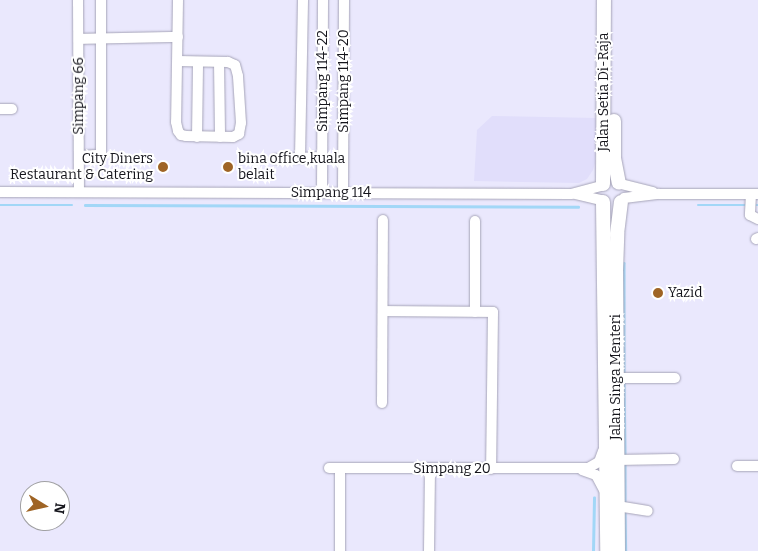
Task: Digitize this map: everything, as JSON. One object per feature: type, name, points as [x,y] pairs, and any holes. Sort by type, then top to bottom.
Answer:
[{"type":"main road","name":"Jalan Setia Di-Raja","points":[[602,185],[604,0]]},
{"type":"main road","name":"Jalan Setia Di-Raja","points":[[613,0],[614,158],[621,192]]},
{"type":"main road","points":[[609,180],[621,192],[612,206],[602,201],[599,193],[602,185],[609,180]]},
{"type":"main road","name":"Jalan Singa Menteri","points":[[607,551],[616,460],[616,234],[621,192]]},
{"type":"main road","name":"Jalan Singa Menteri","points":[[602,201],[606,428],[618,551]]},
{"type":"street","name":"Simpang 66","points":[[78,0],[79,192]]},
{"type":"street","points":[[79,156],[101,155],[101,0]]},
{"type":"street","points":[[178,0],[176,122],[178,131],[181,135],[197,136],[220,137],[239,134],[241,123],[238,76],[235,65],[219,62],[178,61]]},
{"type":"street","points":[[300,157],[303,0]]},
{"type":"street","name":"Simpang 114-22","points":[[322,193],[323,0]]},
{"type":"street","name":"Simpang 114-20","points":[[343,193],[344,0]]},
{"type":"street","points":[[78,38],[178,37]]},
{"type":"street","points":[[197,136],[198,62]]},
{"type":"street","points":[[219,62],[220,137]]},
{"type":"street","points":[[0,109],[12,109]]},
{"type":"street","points":[[276,159],[322,157]]},
{"type":"street","name":"Simpang 114","points":[[571,194],[602,185]]},
{"type":"street","name":"Simpang 114","points":[[0,192],[571,194],[602,201]]},
{"type":"street","points":[[621,192],[754,194],[750,215],[758,219]]},
{"type":"street","points":[[382,403],[383,220]]},
{"type":"street","points":[[475,221],[475,312]]},
{"type":"street","points":[[383,311],[493,312],[491,469]]},
{"type":"street","points":[[616,378],[676,378]]},
{"type":"street","points":[[576,469],[592,467],[599,462],[606,428]]},
{"type":"street","points":[[616,460],[674,459]]},
{"type":"street","points":[[736,466],[758,466]]},
{"type":"street","name":"Simpang 20","points":[[329,468],[576,469]]},
{"type":"street","points":[[340,468],[340,551]]},
{"type":"street","points":[[429,551],[430,468]]},
{"type":"street","points":[[576,469],[596,475],[612,504],[648,511]]},
{"type":"shaded area","points":[[492,116],[596,118],[595,163],[593,170],[587,179],[579,183],[474,181],[477,130]]},
{"type":"waterway","points":[[0,205],[72,205]]},
{"type":"waterway","points":[[85,205],[578,207]]},
{"type":"waterway","points":[[698,205],[746,205]]},
{"type":"waterway","points":[[624,263],[624,374]]},
{"type":"waterway","points":[[624,382],[625,456]]},
{"type":"waterway","points":[[625,464],[625,501]]},
{"type":"waterway","points":[[593,551],[594,498]]},
{"type":"waterway","points":[[625,512],[626,551]]},
{"type":"place","name":"City Diners Restaurant & Catering","points":[[163,167]]},
{"type":"place","name":"bina office,kuala belait","points":[[228,167]]},
{"type":"place","name":"Yazid","points":[[658,293]]}]
